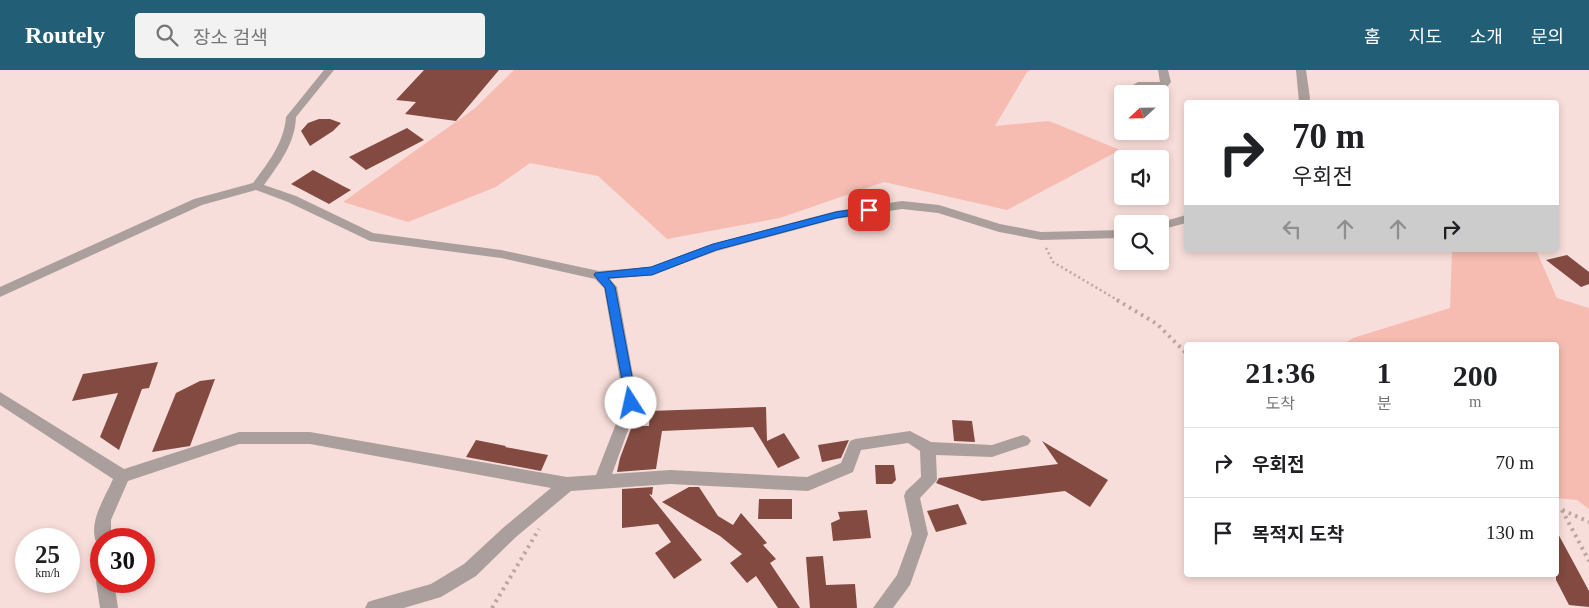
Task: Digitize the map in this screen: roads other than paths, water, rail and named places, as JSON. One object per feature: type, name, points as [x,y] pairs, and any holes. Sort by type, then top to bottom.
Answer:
[{"type":"street","points":[[257,186],[279,153],[292,127],[291,117],[329,70]]},
{"type":"street","points":[[1163,70],[1166,82],[1163,85]]},
{"type":"street","points":[[1301,70],[1304,100]]},
{"type":"street","points":[[0,292],[198,202],[257,186],[292,200],[370,237],[501,254],[599,275],[652,271],[713,248],[836,215],[902,205],[939,209],[999,228],[1041,236],[1114,234]]},
{"type":"street","points":[[1169,224],[1184,220]]},
{"type":"street","points":[[599,275],[610,287],[631,403],[601,482]]},
{"type":"street","points":[[0,398],[122,476]]},
{"type":"street","points":[[103,528],[103,520],[122,476],[239,438],[310,438],[567,484],[670,477],[808,484],[847,466],[855,445],[910,437],[928,448],[992,451],[1023,441]]},
{"type":"street","points":[[882,608],[904,579],[920,534],[912,496],[929,480],[928,448]]},
{"type":"street","points":[[374,608],[435,592],[470,570],[510,532],[567,484]]},
{"type":"street","points":[[107,593],[109,608]]}]
